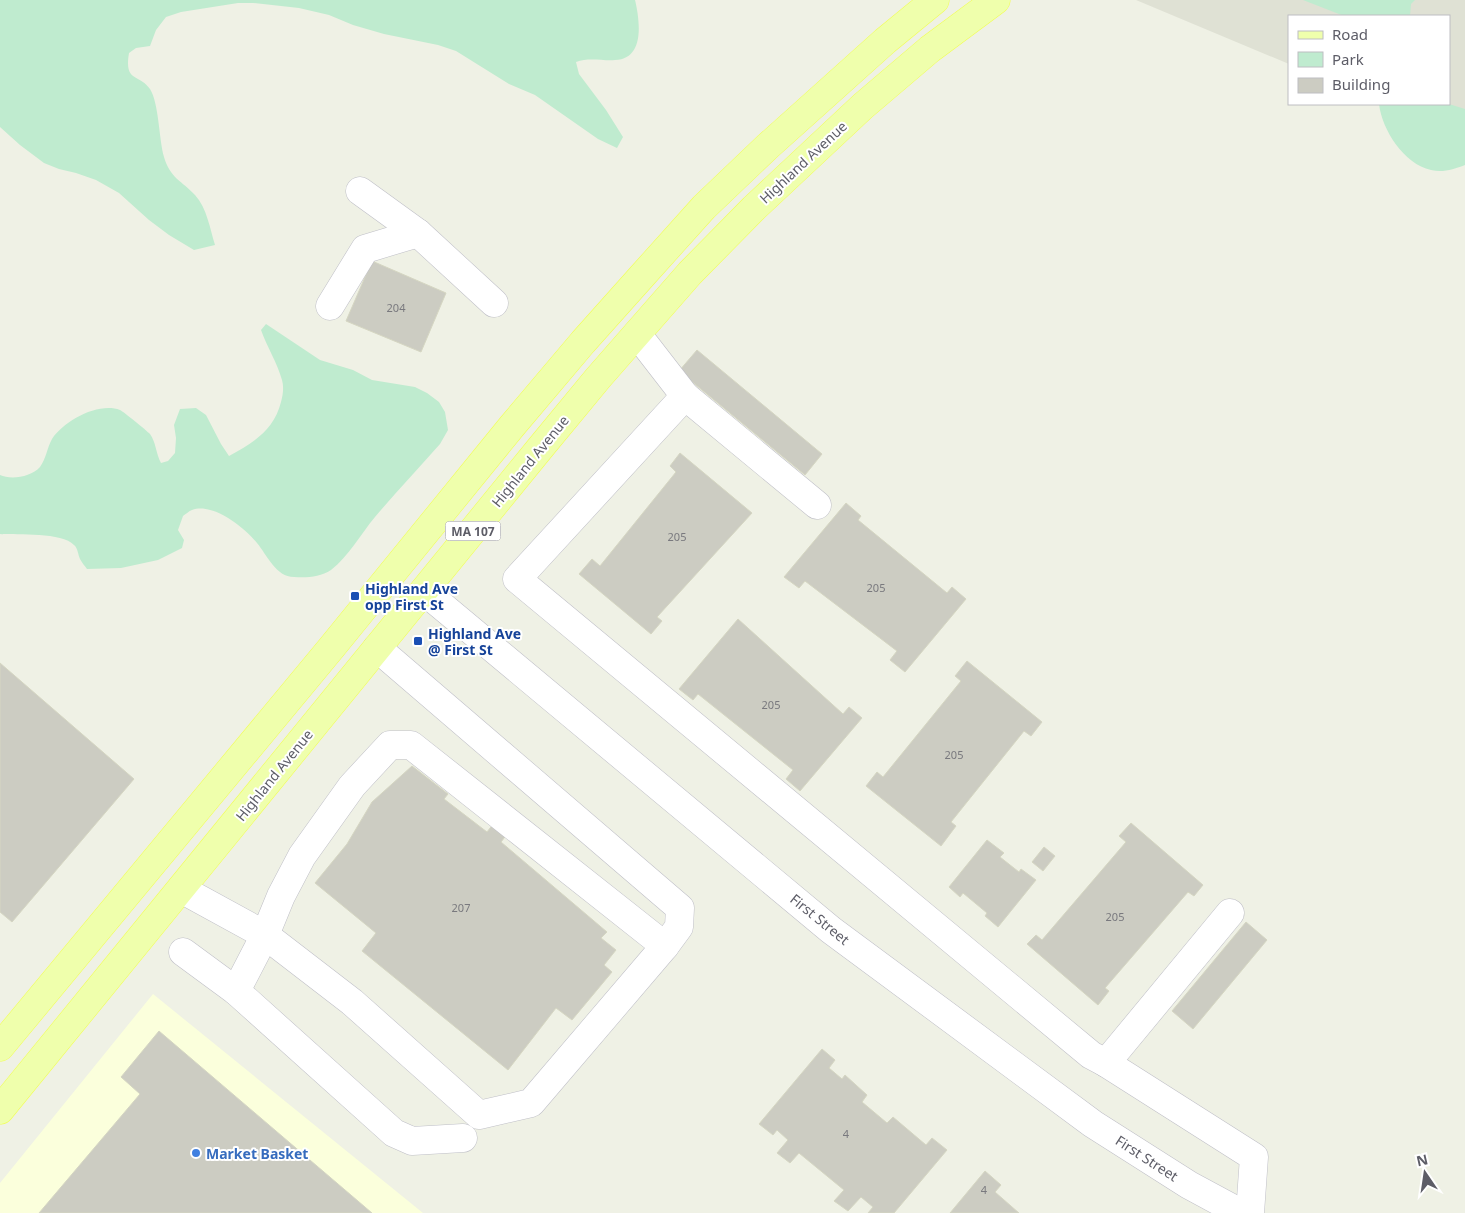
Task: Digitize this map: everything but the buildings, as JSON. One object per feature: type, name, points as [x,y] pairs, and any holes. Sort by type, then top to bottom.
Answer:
[{"type":"main road","name":"MA 107","points":[[0,1047],[332,647],[512,426],[654,262],[704,207],[768,146],[885,41],[936,0]]},
{"type":"main road","name":"Highland Avenue","points":[[0,1110],[598,378],[690,273],[760,202],[863,106],[930,49],[996,0]]},
{"type":"street","points":[[360,191],[418,233],[494,303]]},
{"type":"street","points":[[330,306],[365,249],[418,233]]},
{"type":"street","points":[[637,334],[685,396],[817,505]]},
{"type":"street","points":[[685,396],[517,579],[1091,1055],[1254,1157],[1250,1213]]},
{"type":"street","name":"First Street","points":[[424,591],[831,930],[1094,1124],[1189,1185],[1241,1213]]},
{"type":"street","points":[[181,888],[265,935],[352,1002],[479,1115],[531,1103],[665,946],[679,927],[680,908],[377,648]]},
{"type":"street","points":[[236,992],[265,935],[280,896],[302,856],[352,786],[390,745],[411,745],[665,946]]},
{"type":"street","points":[[1106,1063],[1230,913]]},
{"type":"street","points":[[183,952],[236,992],[394,1133],[412,1141],[463,1138]]},
{"type":"shaded area","points":[[1136,0],[1465,0],[1465,138],[1385,105],[1450,105],[1450,15],[1288,15],[1288,64]]},
{"type":"shaded area","points":[[153,994],[423,1213],[0,1213],[0,1183]]},
{"type":"green space","points":[[0,0],[635,0],[639,28],[636,46],[625,58],[576,62],[579,74],[606,110],[623,137],[617,148],[598,139],[535,95],[509,84],[456,51],[438,45],[384,34],[353,25],[329,15],[299,8],[253,3],[238,3],[181,12],[166,17],[156,30],[150,46],[136,48],[129,53],[128,63],[131,73],[146,84],[153,95],[162,150],[170,170],[199,200],[210,226],[215,245],[194,250],[149,220],[119,193],[96,180],[44,163],[0,127]]},
{"type":"green space","points":[[1303,0],[1415,0],[1411,4],[1410,15],[1341,15]]},
{"type":"green space","points":[[1450,104],[1465,109],[1465,165],[1440,171],[1421,167],[1403,153],[1396,144],[1381,114],[1379,105]]},
{"type":"green space","points":[[266,324],[320,360],[353,370],[372,380],[415,387],[439,402],[445,412],[448,430],[440,444],[331,570],[313,576],[288,576],[272,564],[245,530],[219,513],[200,509],[191,510],[183,516],[178,530],[184,540],[182,548],[158,560],[121,568],[87,569],[80,559],[75,546],[60,538],[39,535],[0,534],[0,475],[5,477],[21,477],[32,473],[42,464],[50,442],[57,432],[73,420],[92,411],[111,408],[126,414],[150,434],[161,463],[168,461],[175,453],[176,438],[174,425],[180,409],[196,408],[206,415],[229,456],[254,441],[268,428],[278,412],[283,394],[283,383],[280,373],[261,330]]},
{"type":"place","name":"Highland Ave opp First St","points":[[355,596]]},
{"type":"place","name":"Highland Ave @ First St","points":[[418,641]]},
{"type":"place","name":"Market Basket","points":[[196,1153]]}]
